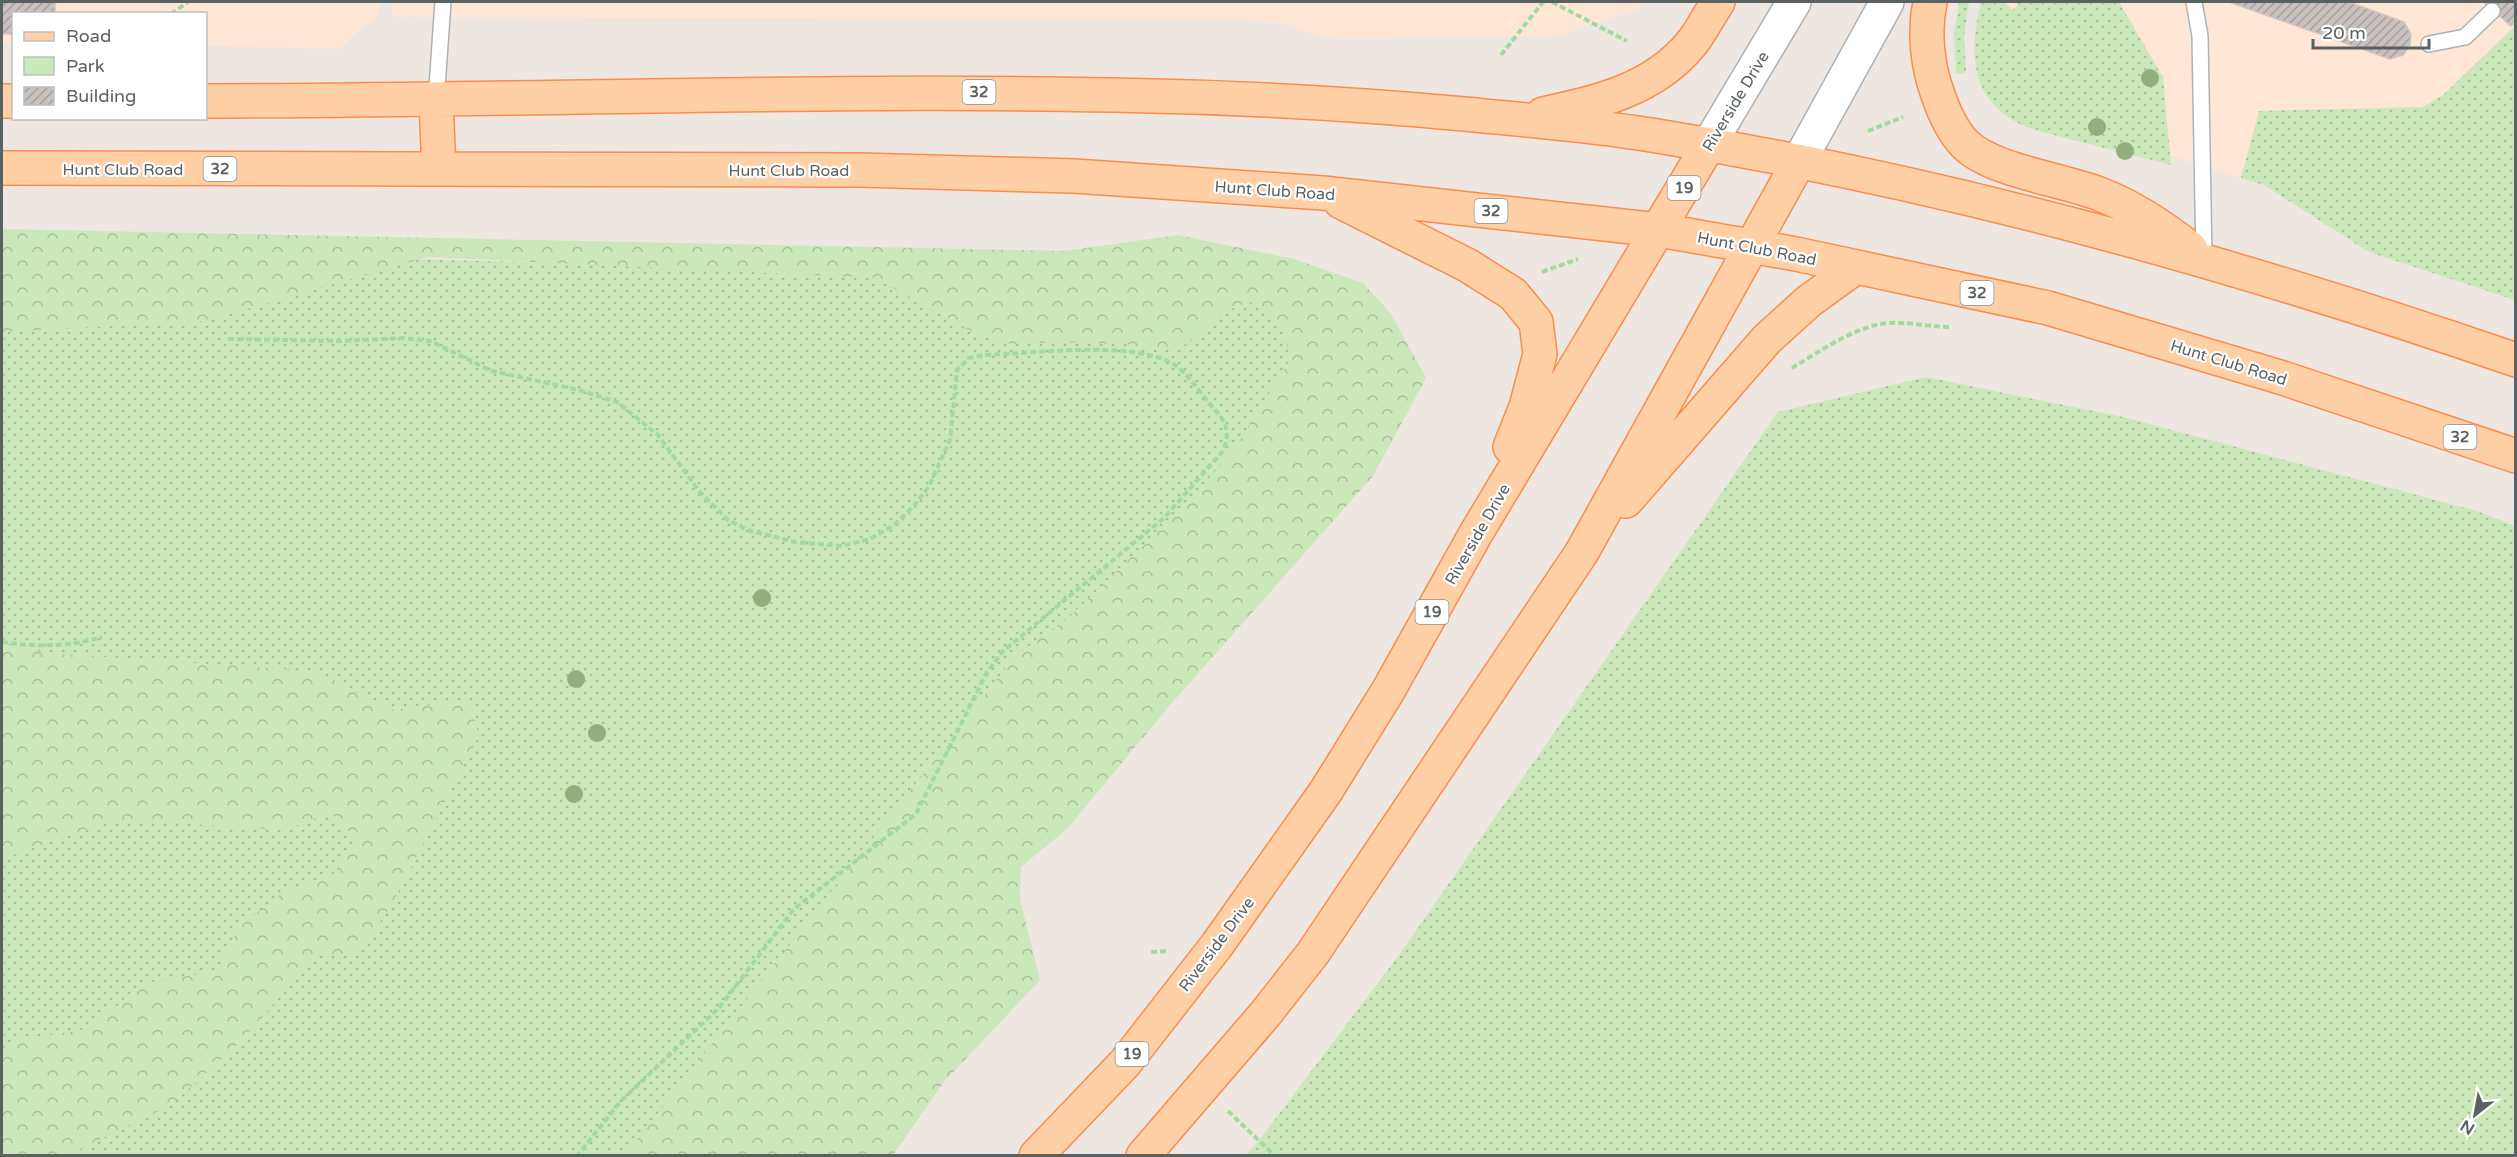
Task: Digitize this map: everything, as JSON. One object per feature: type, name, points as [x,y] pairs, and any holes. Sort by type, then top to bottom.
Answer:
[{"type":"main road","points":[[1521,119],[1601,101],[1633,89],[1667,68],[1691,44],[1718,2]]},
{"type":"main road","name":"Riverside Drive","points":[[1036,1155],[1125,1063],[1217,945],[1320,801],[1388,691],[1475,535],[1794,2]]},
{"type":"main road","points":[[1143,1155],[1203,1088],[1313,953],[1582,552],[1887,2]]},
{"type":"main road","points":[[1930,2],[1927,47],[1930,74],[1947,120],[1965,145],[2014,169],[2100,194],[2136,210],[2160,225],[2205,260]]},
{"type":"main road","name":"32","points":[[207,101],[436,101],[938,92],[1318,101],[1521,119],[1650,135],[1971,198],[2074,223],[2205,260],[2516,360]]},
{"type":"main road","points":[[436,101],[439,169]]},
{"type":"main road","name":"Hunt Club Road","points":[[2,168],[908,172],[1074,176],[1323,193],[1659,230],[1753,246],[2048,308],[2404,417],[2516,456]]},
{"type":"main road","points":[[1323,193],[1467,265],[1513,294],[1536,322],[1540,354],[1526,407],[1475,535]]},
{"type":"main road","points":[[1582,552],[1767,339],[1809,301],[1856,267]]},
{"type":"lane","points":[[436,101],[443,2]]},
{"type":"lane","points":[[2194,2],[2200,36],[2205,260]]},
{"type":"lane","points":[[2429,44],[2465,37],[2492,10]]},
{"type":"path","points":[[174,12],[188,2]]},
{"type":"path","points":[[1501,55],[1543,2]]},
{"type":"path","points":[[1552,2],[1627,41]]},
{"type":"path","points":[[1860,129],[1868,131],[1903,117]]},
{"type":"path","points":[[1864,138],[1868,131]]},
{"type":"path","points":[[1539,273],[1581,258]]},
{"type":"path","points":[[1784,373],[1818,352],[1874,326],[1904,323],[1959,327]]},
{"type":"path","points":[[228,339],[341,341],[403,338],[430,341],[492,371],[579,390],[617,402],[658,435],[699,491],[728,519],[747,530],[795,542],[822,545],[842,546],[870,538],[894,525],[914,506],[944,458],[950,440],[954,380],[957,370],[969,358],[982,355],[1097,350],[1154,356],[1176,366],[1224,420],[1228,440],[1223,451],[1164,518],[1002,652],[986,674],[916,814],[794,909],[719,1008],[621,1101],[577,1155]]},
{"type":"path","points":[[2,642],[34,647],[85,642],[102,637]]},
{"type":"path","points":[[1203,1088],[1275,1155]]},
{"type":"shaded area","points":[[2,2],[380,2],[379,14],[339,49],[207,46],[207,12],[12,12],[12,42],[2,42]]},
{"type":"shaded area","points":[[392,2],[1646,2],[1637,9],[1558,36],[1322,37],[1271,20],[392,17]]},
{"type":"shaded area","points":[[1984,2],[2515,2],[2516,26],[2443,95],[2423,107],[2259,111],[2241,178],[1994,100]]},
{"type":"green space","points":[[1959,2],[1969,2],[1964,37],[1966,73],[1956,74],[1954,34]]},
{"type":"green space","points":[[1981,2],[2004,2],[2012,10],[2017,7],[2018,2],[2119,2],[2163,77],[2171,165],[2038,131],[2017,122],[2000,111],[1988,97],[1980,82],[1976,64],[1975,45]]},
{"type":"green space","points":[[2515,26],[2515,300],[2369,252],[2264,185],[2241,178],[2259,111],[2423,107],[2443,95]]},
{"type":"green space","points":[[2,229],[1064,251],[1178,235],[1294,259],[1363,283],[1391,314],[1426,378],[1373,476],[1171,704],[1067,829],[1021,867],[1020,899],[1040,980],[943,1083],[893,1155],[625,1155],[1016,655],[1067,619],[1181,510],[1235,448],[1291,358],[1280,324],[1250,302],[1225,311],[1177,351],[1125,344],[1060,342],[1011,344],[975,333],[875,278],[428,257],[206,321],[2,332]]},
{"type":"green space","points":[[2,250],[1235,278],[1387,356],[748,1155],[2,1155]]},
{"type":"green space","points":[[1926,377],[2123,417],[2477,511],[2515,526],[2515,1155],[1245,1155],[1257,1143],[1399,955],[1778,412]]},
{"type":"green space","points":[[2,643],[46,653],[314,671],[393,710],[469,699],[479,736],[391,906],[360,952],[317,956],[233,1049],[171,1105],[68,1155],[2,1155],[2,1055],[19,1040],[81,1030],[117,1006],[140,984],[217,971],[239,927],[283,892],[333,874],[358,841],[331,813],[284,830],[116,819],[2,859]]},
{"type":"building","points":[[2,2],[55,2],[55,12],[12,12],[12,34],[2,34]]},
{"type":"building","points":[[2229,2],[2349,2],[2404,22],[2411,34],[2410,45],[2403,55],[2390,59]]},
{"type":"building","points":[[2483,2],[2516,2],[2516,22],[2511,26]]}]
